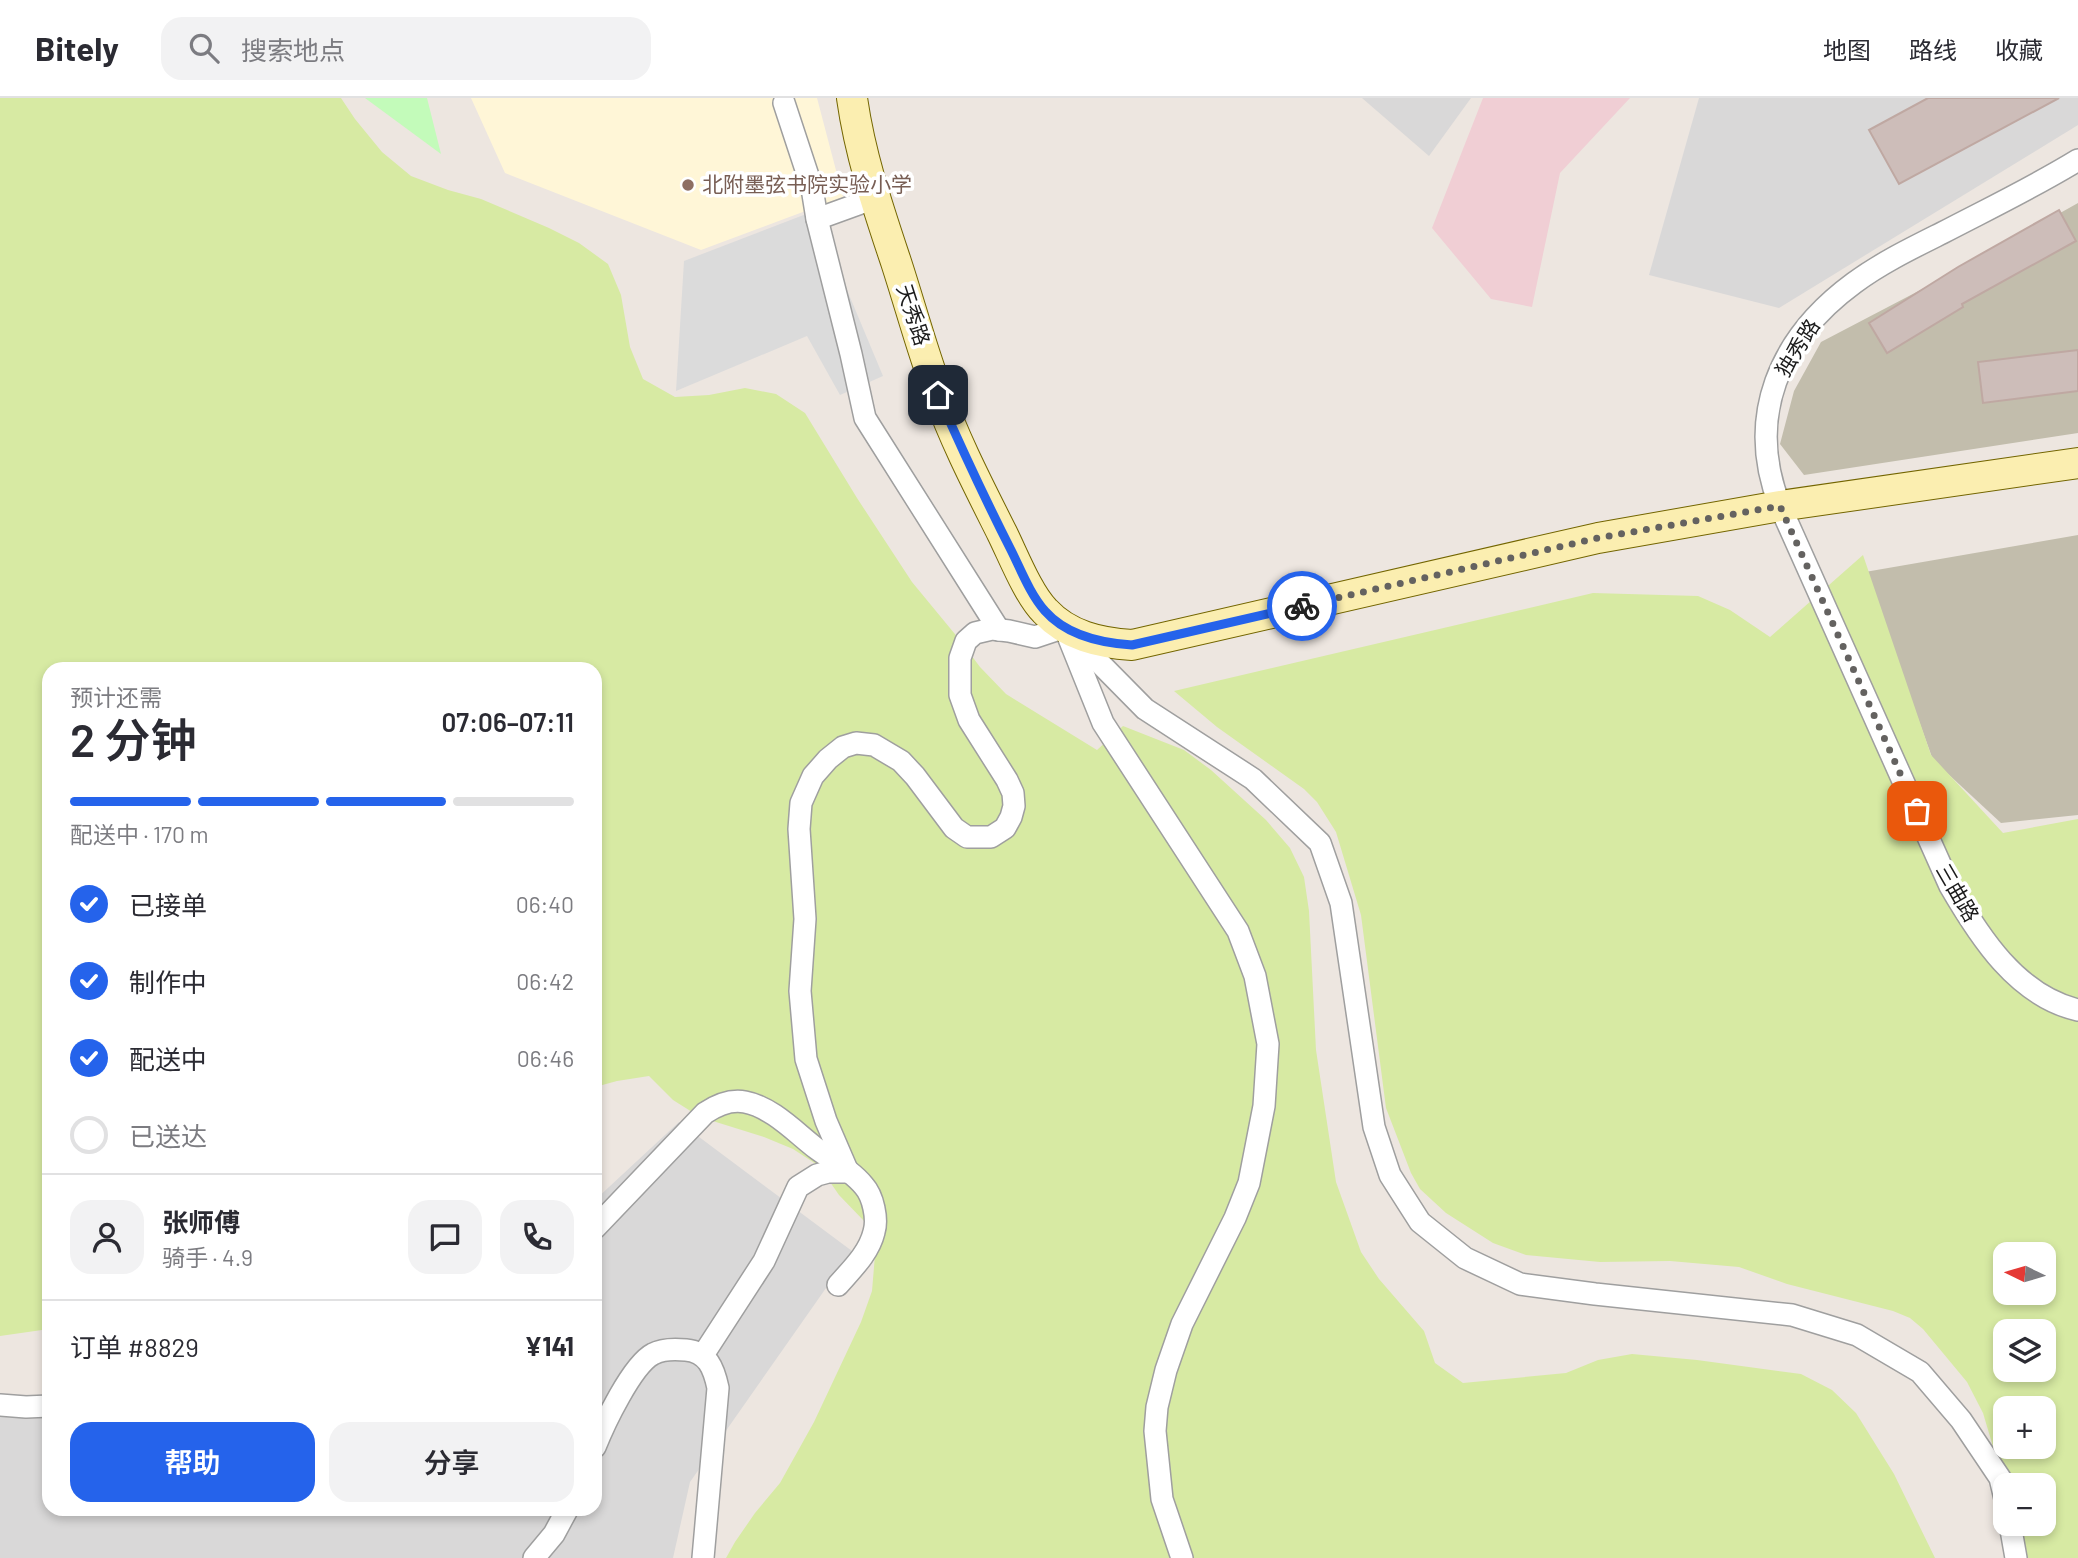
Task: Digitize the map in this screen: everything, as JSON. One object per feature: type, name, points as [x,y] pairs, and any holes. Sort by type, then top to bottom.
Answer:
[{"type":"main road","name":"天秀路","points":[[852,98],[856,130],[875,198],[938,395],[968,465],[1031,590],[1044,611],[1065,627]]},
{"type":"main road","points":[[1065,627],[1099,641],[1132,645],[1598,538],[1780,506],[2078,463]]},
{"type":"street","points":[[784,103],[813,188],[817,219],[864,418],[999,630]]},
{"type":"street","name":"独秀路","points":[[1780,506],[1767,460],[1765,435],[1768,410],[1773,387],[1783,364],[1813,320],[1838,295],[1871,271],[2078,160]]},
{"type":"street","points":[[817,219],[875,198]]},
{"type":"street","name":"三曲路","points":[[1780,506],[1936,856],[1967,915],[2014,973],[2045,998],[2078,1010]]},
{"type":"street","points":[[848,1172],[826,1121],[806,1059],[800,990],[805,919],[799,829],[801,803],[813,776],[843,747],[856,743],[874,745],[901,761],[954,828],[967,837],[992,837],[1005,828],[1011,817],[1013,793],[969,720],[960,695],[960,657],[966,641],[975,633],[992,629],[1035,637],[1065,627]]},
{"type":"street","points":[[1065,627],[1145,709],[1253,779],[1320,843],[1341,903],[1374,1128],[1390,1175],[1420,1222],[1465,1258],[1521,1284],[1792,1315],[1857,1335],[1920,1372],[1961,1420],[1997,1473]]},
{"type":"street","points":[[1065,627],[1102,723],[1238,931],[1255,976],[1268,1044],[1264,1107],[1249,1183],[1235,1218],[1182,1324],[1166,1370],[1157,1408],[1155,1431],[1162,1499],[1182,1558]]},
{"type":"street","points":[[602,1221],[705,1113],[718,1105],[735,1101],[747,1102],[762,1108],[848,1172],[864,1185],[871,1197],[875,1231],[865,1253],[838,1285]]},
{"type":"street","points":[[703,1355],[764,1261],[798,1187],[817,1175],[848,1172]]},
{"type":"street","points":[[602,1433],[626,1384],[652,1354],[666,1350],[692,1350],[703,1355],[710,1363],[718,1388],[703,1558]]},
{"type":"street","points":[[0,1405],[42,1406]]},
{"type":"street","points":[[534,1558],[554,1534],[564,1516]]},
{"type":"street","points":[[2012,1536],[2016,1558]]},
{"type":"shaded area","name":"北附墨弦书院实验小学","points":[[471,98],[817,98],[843,197],[701,250],[505,173]]},
{"type":"shaded area","points":[[1362,98],[1471,98],[1429,156]]},
{"type":"shaded area","points":[[1483,98],[1630,98],[1560,173],[1532,307],[1491,299],[1432,228]]},
{"type":"shaded area","points":[[1699,98],[2078,98],[2078,125],[1779,308],[1649,275]]},
{"type":"shaded area","points":[[2078,203],[2078,433],[1804,475],[1780,444],[1794,391],[1821,342]]},
{"type":"shaded area","points":[[814,211],[883,376],[840,395],[807,336],[676,391],[684,261]]},
{"type":"shaded area","points":[[2078,535],[2078,815],[2001,823],[1933,760],[1865,572]]},
{"type":"shaded area","points":[[679,1122],[852,1251],[690,1482],[673,1558],[0,1558],[0,1413],[42,1415],[42,1516],[602,1516],[602,1194]]},
{"type":"green space","points":[[0,98],[341,98],[382,152],[411,176],[481,199],[549,228],[579,243],[608,264],[621,295],[630,347],[643,379],[675,397],[709,395],[745,388],[776,394],[805,413],[912,582],[980,667],[1006,694],[1097,750],[1123,726],[1184,750],[1211,770],[1266,820],[1290,848],[1304,877],[1309,911],[1316,1050],[1336,1182],[1361,1252],[1379,1279],[1424,1331],[1435,1363],[1463,1383],[1566,1373],[1598,1360],[1632,1354],[1801,1374],[1832,1390],[1856,1413],[1894,1474],[1935,1558],[726,1558],[755,1513],[780,1483],[814,1422],[861,1322],[872,1291],[875,1255],[864,1221],[839,1195],[819,1166],[793,1149],[700,1117],[673,1100],[649,1076],[602,1085],[602,662],[42,662],[42,1330],[0,1336]]},
{"type":"green space","points":[[365,98],[427,98],[441,154]]},
{"type":"green space","points":[[1863,555],[1931,755],[2003,833],[2078,819],[2078,1558],[2020,1558],[2015,1536],[2056,1536],[2056,1473],[2001,1473],[1997,1459],[2056,1459],[2056,1396],[1993,1396],[1993,1447],[1983,1413],[1967,1382],[1923,1329],[1910,1318],[1893,1311],[1787,1284],[1739,1267],[1670,1261],[1600,1262],[1526,1255],[1493,1243],[1446,1213],[1420,1189],[1411,1173],[1386,1108],[1361,915],[1336,832],[1317,802],[1304,789],[1217,727],[1174,691],[1593,593],[1698,596],[1730,610],[1770,637]]},
{"type":"building","points":[[1928,98],[2059,98],[1899,184],[1869,130]]},
{"type":"building","points":[[2059,210],[2076,241],[1962,304],[1963,307],[1887,353],[1869,323],[1958,267]]},
{"type":"building","points":[[2078,350],[2078,391],[1983,403],[1978,362]]},
{"type":"way so far","points":[[1302,606],[1598,538],[1780,506],[1917,811]]},
{"type":"place","name":"北附墨弦书院实验小学","points":[[688,185]]},
{"type":"route","points":[[938,395],[968,465],[1031,590],[1044,611],[1065,627],[1088,638],[1132,645],[1302,606]]}]
